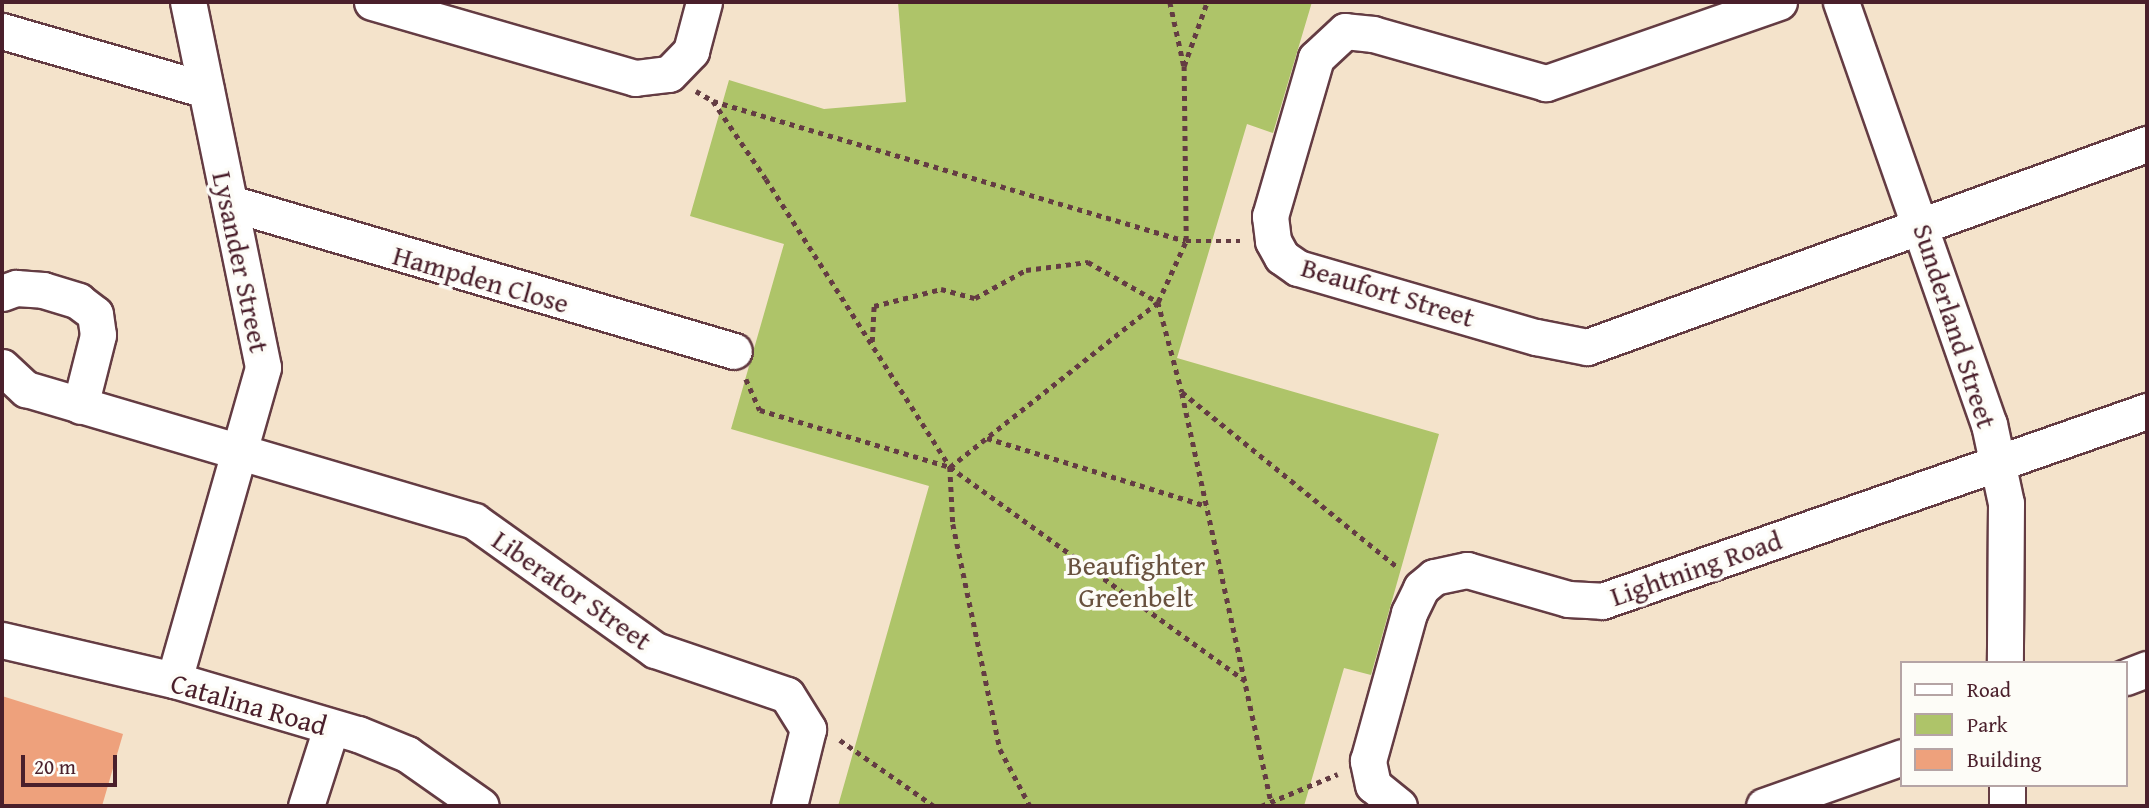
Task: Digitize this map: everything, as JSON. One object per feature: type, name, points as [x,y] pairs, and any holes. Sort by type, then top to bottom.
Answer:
[{"type":"street","name":"Lysander Street","points":[[174,680],[241,454],[263,367],[188,2]]},
{"type":"street","points":[[372,2],[635,78],[669,74],[691,51],[704,2]]},
{"type":"street","name":"Beaufort Street","points":[[1779,2],[1546,83],[1373,34],[1345,31],[1316,58],[1270,216],[1273,241],[1282,257],[1298,268],[1536,337],[1587,346],[1923,228],[2147,144]]},
{"type":"street","name":"Sunderland Street","points":[[1841,2],[1923,228],[1999,463],[2006,503],[2006,661]]},
{"type":"street","points":[[2,31],[206,90]]},
{"type":"street","name":"Hampden Close","points":[[230,203],[734,351]]},
{"type":"street","points":[[2,293],[16,288],[43,290],[78,301],[95,314],[98,335],[80,406]]},
{"type":"street","name":"Liberator Street","points":[[2,367],[26,389],[474,521],[655,650],[778,691],[803,716]]},
{"type":"street","name":"Lightning Road","points":[[1421,588],[1434,577],[1467,570],[1568,599],[1602,601],[2147,411]]},
{"type":"street","points":[[1399,806],[1373,785],[1368,761],[1409,613],[1421,588]]},
{"type":"street","name":"Catalina Road","points":[[2,640],[174,680],[407,754],[481,806]]},
{"type":"street","points":[[2128,676],[2147,669]]},
{"type":"street","points":[[789,806],[807,740],[803,716]]},
{"type":"street","points":[[306,806],[331,728]]},
{"type":"street","points":[[1764,806],[1900,758]]},
{"type":"street","points":[[2007,787],[2007,806]]},
{"type":"path","points":[[950,467],[1158,302],[1186,241],[1184,66],[1170,2]]},
{"type":"path","points":[[1184,66],[1207,2]]},
{"type":"path","points":[[669,74],[713,101],[1186,241],[1273,241]]},
{"type":"path","points":[[713,101],[950,467],[953,524],[1000,749],[1030,806]]},
{"type":"path","points":[[872,344],[874,306],[941,289],[975,298],[1026,270],[1088,262],[1158,302],[1182,392],[1272,804]]},
{"type":"path","points":[[734,351],[760,410],[950,467],[1246,681]]},
{"type":"path","points":[[1182,392],[1421,588]]},
{"type":"path","points":[[987,438],[1207,506]]},
{"type":"path","points":[[803,716],[934,806]]},
{"type":"path","points":[[1261,806],[1272,804],[1368,761]]},
{"type":"green space","name":"Beaufighter Greenbelt","points":[[898,2],[1312,2],[1273,133],[1247,124],[1177,358],[1439,434],[1371,675],[1344,668],[1304,806],[838,806],[929,486],[731,429],[784,244],[690,216],[729,80],[824,109],[906,102]]},
{"type":"building","points":[[2,696],[123,734],[102,806],[2,806]]}]
